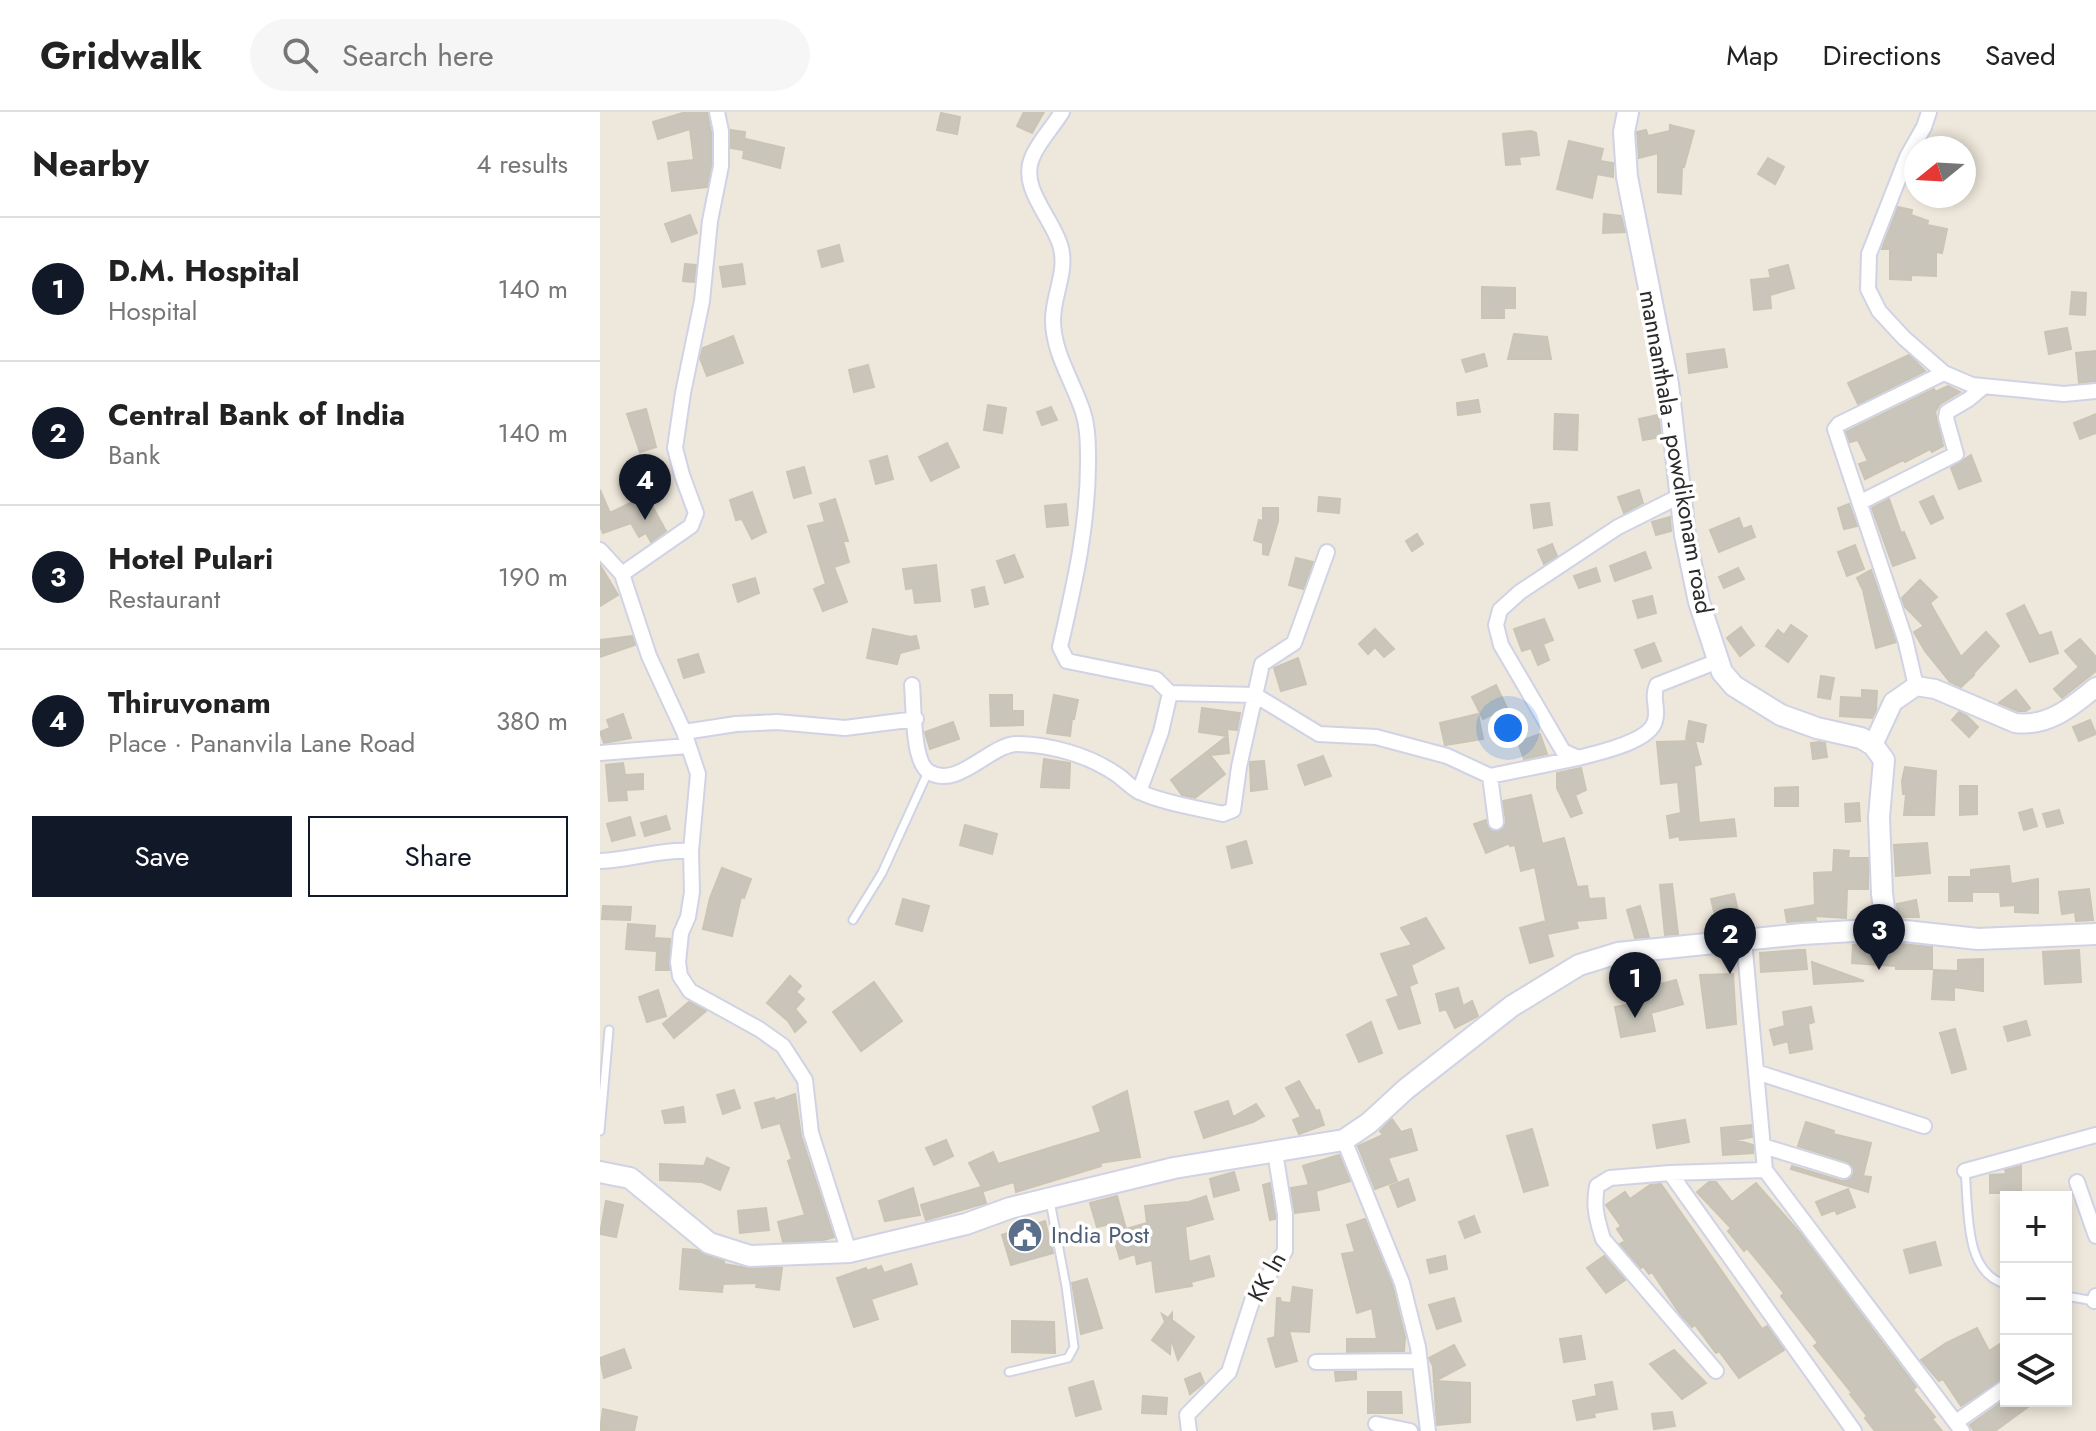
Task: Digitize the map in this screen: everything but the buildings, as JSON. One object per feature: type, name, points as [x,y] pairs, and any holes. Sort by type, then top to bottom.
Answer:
[{"type":"main road","name":"mannanthala - powdikonam road","points":[[1628,112],[1624,132],[1627,177],[1668,384],[1680,496],[1699,602],[1722,672],[1734,686],[1781,715],[1817,728],[1861,738],[1873,745]]},
{"type":"main road","points":[[1873,745],[1884,760],[1879,817],[1882,894],[1887,929]]},
{"type":"main road","points":[[600,1172],[630,1178],[709,1243],[750,1256],[849,1252],[1174,1168],[1344,1140],[1512,1006],[1579,965],[1618,953],[1887,929],[1978,939],[2096,934]]},
{"type":"street","points":[[622,574],[691,526],[696,513],[675,448],[702,301],[710,221],[721,166],[721,131],[717,112]]},
{"type":"street","points":[[1062,112],[1032,158],[1029,179],[1039,204],[1054,227],[1061,249],[1064,268],[1053,317],[1054,332],[1061,360],[1084,415],[1088,454],[1083,547],[1060,647],[1067,661],[1156,679],[1170,693],[1255,695],[1319,734],[1376,737],[1447,756],[1490,776],[1613,749],[1648,733],[1655,724],[1653,699],[1657,685],[1718,661]]},
{"type":"street","points":[[1929,112],[1907,157],[1869,254],[1868,289],[1879,311],[1944,373],[1982,388],[2064,394],[2096,391]]},
{"type":"street","points":[[1916,686],[1905,639],[1835,429],[1839,424],[1944,373]]},
{"type":"street","points":[[1861,502],[1956,454],[1947,412],[1982,388]]},
{"type":"street","points":[[1578,758],[1563,751],[1501,645],[1496,625],[1500,610],[1520,592],[1618,527],[1680,496]]},
{"type":"street","points":[[600,550],[622,574],[649,656],[698,774],[691,851],[692,892],[681,933],[680,976],[690,991],[759,1029],[783,1046],[799,1070],[805,1080],[811,1133],[849,1252]]},
{"type":"street","points":[[912,685],[919,762],[928,772],[939,775],[957,773],[1014,744],[1058,748],[1114,772],[1139,792],[1223,814],[1233,810],[1262,664],[1294,643],[1327,552]]},
{"type":"street","points":[[1873,745],[1893,702],[1916,686],[1935,689],[2015,723],[2028,725],[2061,713],[2096,687]]},
{"type":"street","points":[[1139,792],[1161,732],[1170,693]]},
{"type":"street","points":[[600,753],[686,739],[736,724],[777,722],[845,728],[916,719]]},
{"type":"street","points":[[1490,776],[1496,822]]},
{"type":"street","points":[[600,861],[623,860],[673,850],[691,851]]},
{"type":"street","points":[[1744,940],[1765,1170],[1959,1426],[2000,1392]]},
{"type":"street","points":[[1756,1072],[1924,1126]]},
{"type":"street","points":[[1965,1171],[2096,1135]]},
{"type":"street","points":[[1344,1140],[1402,1283],[1419,1361],[1428,1431]]},
{"type":"street","points":[[1763,1146],[1844,1171]]},
{"type":"street","name":"KK ln","points":[[1189,1431],[1187,1415],[1229,1372],[1253,1298],[1285,1251],[1285,1214],[1275,1152]]},
{"type":"street","points":[[1716,1371],[1603,1239],[1594,1202],[1597,1186],[1610,1178],[1765,1170]]},
{"type":"street","points":[[1670,1173],[1854,1431]]},
{"type":"street","points":[[2077,1182],[2096,1236]]},
{"type":"street","points":[[1316,1362],[1419,1361]]},
{"type":"street","points":[[1376,1424],[1410,1431]]},
{"type":"lane","points":[[853,920],[882,873],[928,772]]},
{"type":"lane","points":[[600,1131],[609,1030]]},
{"type":"lane","points":[[1965,1171],[1974,1256],[1984,1273],[2000,1281]]},
{"type":"lane","points":[[1009,1372],[1068,1358],[1074,1347],[1050,1199]]},
{"type":"lane","points":[[2072,1297],[2095,1300]]},
{"type":"place","name":"Thiruvonam","points":[[645,520]]},
{"type":"place","name":"Hotel Pulari","points":[[1879,970]]},
{"type":"place","name":"Central Bank of India","points":[[1730,974]]},
{"type":"place","name":"D.M. Hospital","points":[[1635,1018]]},
{"type":"place","name":"India Post","points":[[1025,1235]]}]
